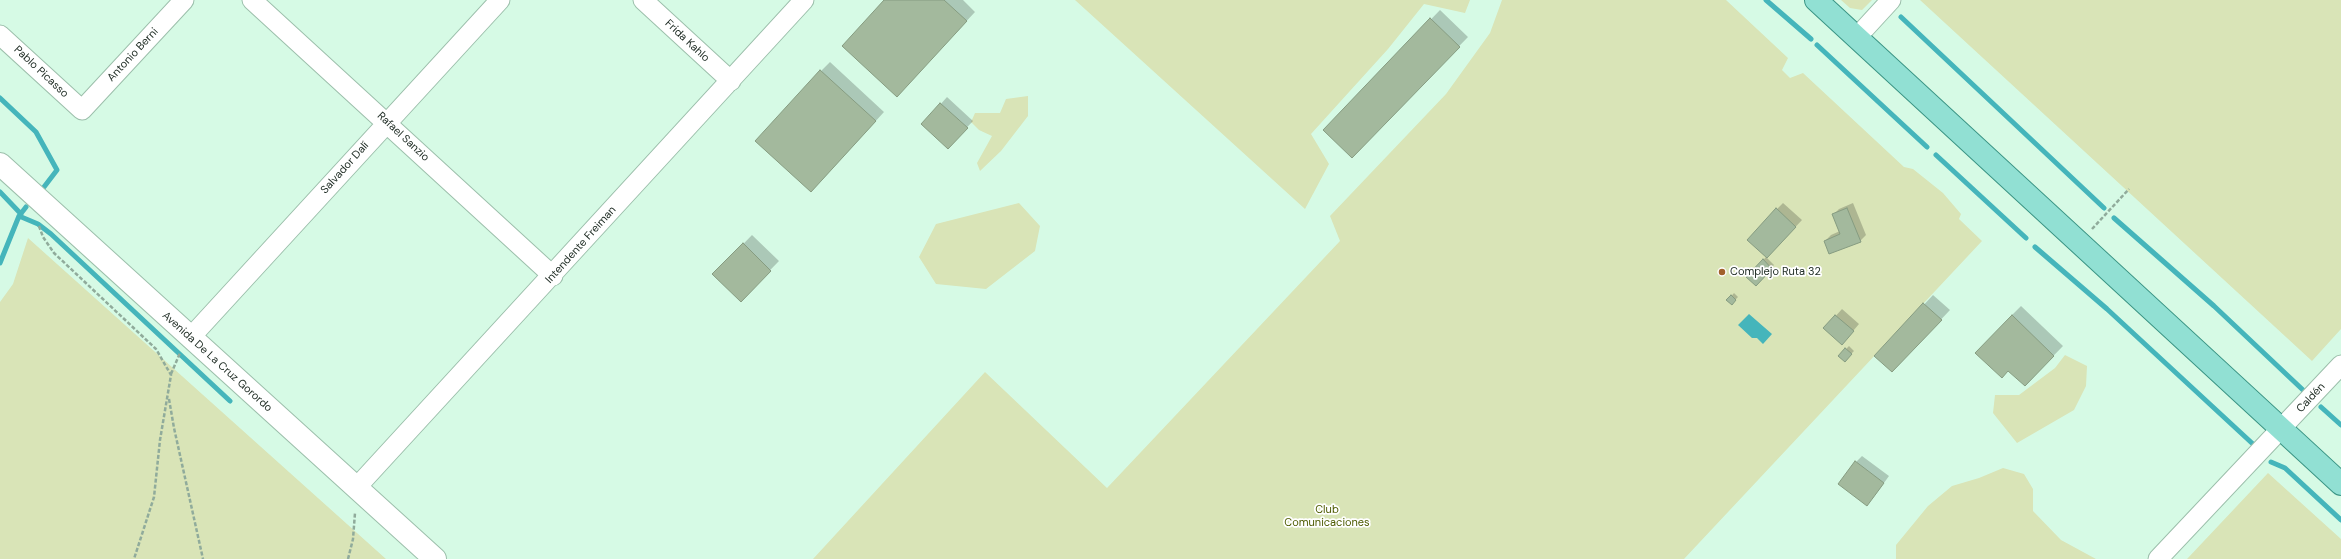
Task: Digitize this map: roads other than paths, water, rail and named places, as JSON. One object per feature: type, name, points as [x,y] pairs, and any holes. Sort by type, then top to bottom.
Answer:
[{"type":"main road","points":[[1816,0],[2341,484]]},
{"type":"main road","name":"Avenida De La Cruz Gorordo","points":[[0,164],[435,559]]},
{"type":"street","name":"Antonio Berni","points":[[82,110],[184,0]]},
{"type":"street","name":"Rafael Sanzio","points":[[252,0],[387,122],[553,276]]},
{"type":"street","name":"Salvador Dalí","points":[[190,338],[500,0]]},
{"type":"street","name":"Frida Kahlo","points":[[643,0],[731,81]]},
{"type":"street","name":"Intendente Freiman","points":[[356,488],[553,276],[804,0]]},
{"type":"street","points":[[1857,37],[1891,0]]},
{"type":"street","name":"Pablo Picasso","points":[[0,34],[82,110]]},
{"type":"street","name":"Caldén","points":[[2158,559],[2282,430],[2341,365]]},
{"type":"water","points":[[1749,314],[1772,334],[1763,344],[1757,338],[1752,338],[1738,325]]},
{"type":"waterway","points":[[1766,0],[1811,39]]},
{"type":"waterway","points":[[1901,17],[2104,208]]},
{"type":"waterway","points":[[1817,45],[1927,147]]},
{"type":"waterway","points":[[0,98],[36,132],[57,170],[44,187]]},
{"type":"waterway","points":[[1936,155],[2026,238]]},
{"type":"waterway","points":[[0,192],[21,214]]},
{"type":"waterway","points":[[0,263],[19,216],[26,207]]},
{"type":"waterway","points":[[19,216],[38,224],[51,234],[230,401]]},
{"type":"waterway","points":[[2114,218],[2214,306],[2303,390]]},
{"type":"waterway","points":[[2035,247],[2107,309],[2254,445]]},
{"type":"waterway","points":[[2321,407],[2341,425]]},
{"type":"waterway","points":[[2271,462],[2285,468],[2341,520]]},
{"type":"place","name":"Complejo Ruta 32","points":[[1722,272]]},
{"type":"park label","name":"Club Comunicaciones","points":[[1327,516]]}]
